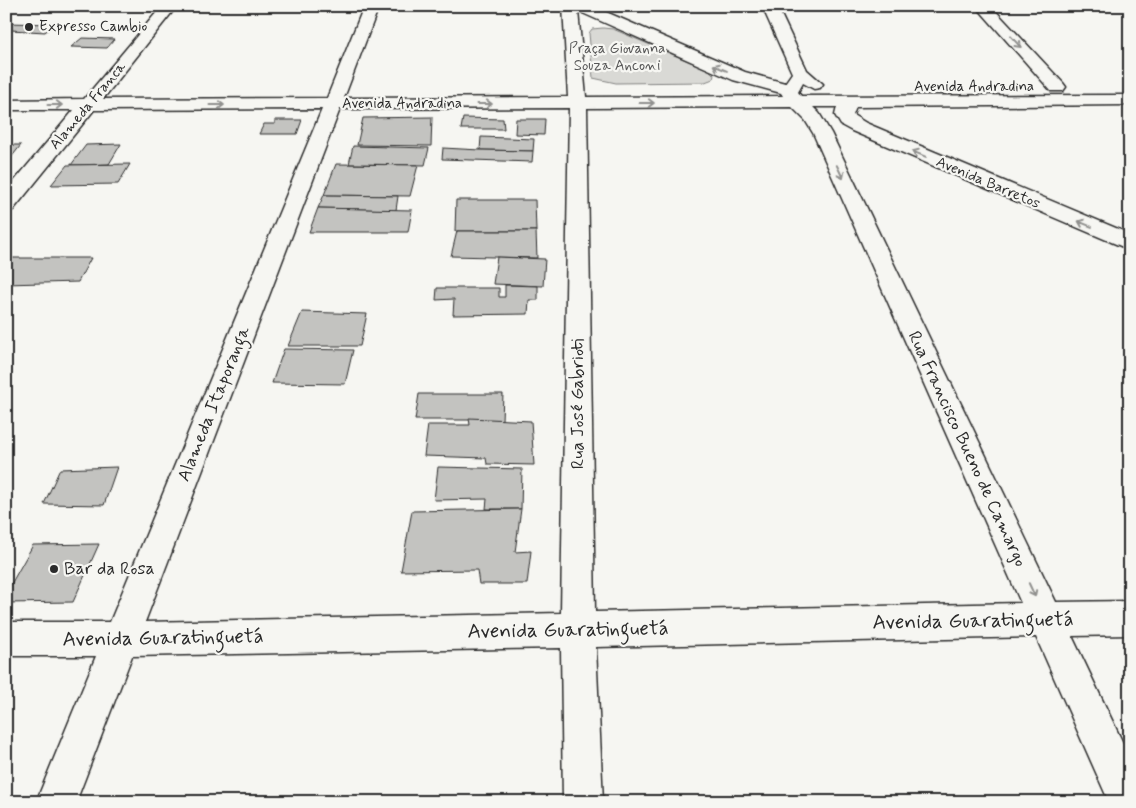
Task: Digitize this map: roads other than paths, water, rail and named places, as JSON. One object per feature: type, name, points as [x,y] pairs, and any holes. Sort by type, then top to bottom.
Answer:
[{"type":"street","name":"Alameda Franca","points":[[6,205],[170,6]]},
{"type":"street","name":"Alameda Itaporanga","points":[[56,802],[372,6]]},
{"type":"street","name":"Rua José Gabrioti","points":[[570,6],[577,96],[578,631],[583,802]]},
{"type":"street","points":[[579,6],[739,76],[793,88]]},
{"type":"street","name":"Rua Francisco Bueno de Camargo","points":[[769,6],[793,88],[813,117],[825,139],[1130,802]]},
{"type":"street","points":[[983,6],[1057,87]]},
{"type":"street","points":[[573,27],[587,22],[610,21]]},
{"type":"street","name":"Avenida Andradina","points":[[823,94],[1130,86]]},
{"type":"street","name":"Avenida Andradina","points":[[6,91],[101,90],[337,96],[577,96],[793,88],[852,101],[1130,100]]},
{"type":"street","name":"Rua Francisco Bueno de Camargo","points":[[793,88],[823,94]]},
{"type":"street","name":"Avenida Barretos","points":[[823,94],[848,121],[876,135],[1130,243]]},
{"type":"street","name":"Avenida Andradina","points":[[6,105],[88,105],[337,96]]},
{"type":"street","points":[[848,121],[844,115],[844,109],[852,101]]},
{"type":"street","points":[[825,139],[836,131],[849,129],[876,135]]},
{"type":"street","name":"Avenida Guaratinguetá","points":[[6,639],[578,631],[1130,618]]},
{"type":"place","name":"Expresso Cambio","points":[[29,27]]},
{"type":"place","name":"Bar da Rosa","points":[[54,569]]},
{"type":"park label","name":"Praça Giovanna Souza Anconi","points":[[617,58]]}]
